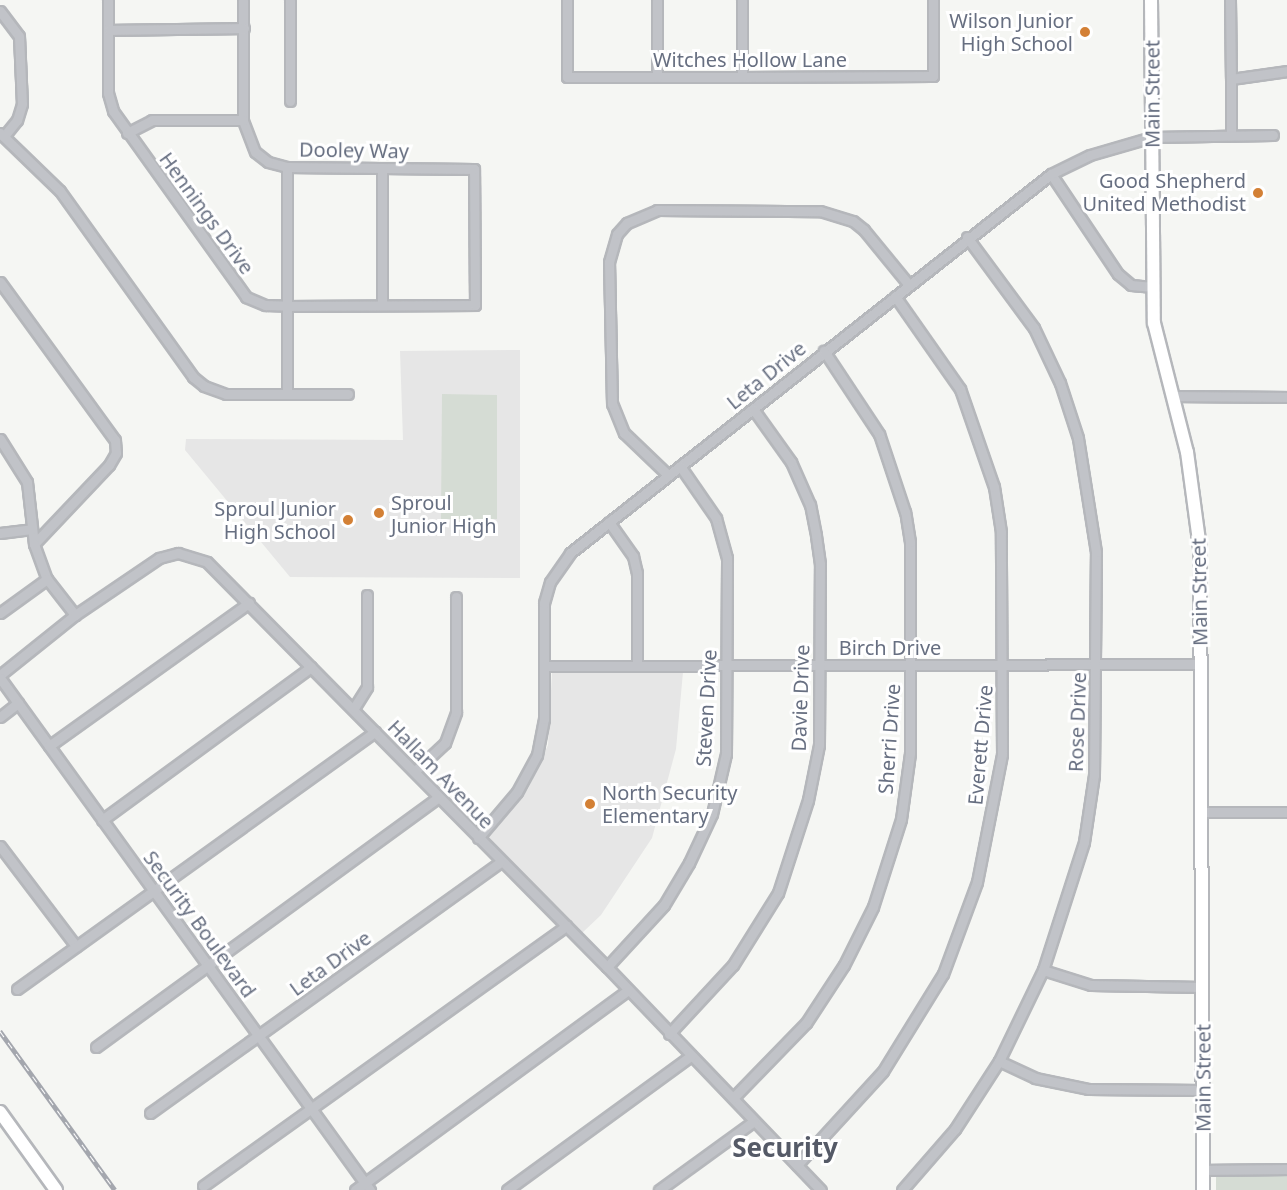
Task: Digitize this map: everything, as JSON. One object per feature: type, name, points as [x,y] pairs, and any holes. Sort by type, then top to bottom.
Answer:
[{"type":"main road","name":"Main Street","points":[[1151,0],[1155,335],[1187,452],[1198,526],[1202,812],[1203,1190]]},
{"type":"main road","points":[[0,1112],[56,1190]]},
{"type":"street","name":"Hennings Drive","points":[[108,0],[108,93],[113,111],[246,297],[265,305],[289,306],[475,305]]},
{"type":"street","name":"Dooley Way","points":[[243,0],[243,120],[255,152],[268,162],[287,167],[474,169],[475,305]]},
{"type":"street","points":[[290,0],[290,101]]},
{"type":"street","name":"Witches Hollow Lane","points":[[567,0],[567,77],[933,76],[933,0]]},
{"type":"street","points":[[657,0],[657,77]]},
{"type":"street","points":[[742,0],[742,77]]},
{"type":"street","points":[[1230,0],[1231,134]]},
{"type":"street","points":[[0,11],[19,36],[22,104],[17,120],[2,135],[60,191],[193,377],[226,394],[348,394]]},
{"type":"street","points":[[109,30],[244,28]]},
{"type":"street","points":[[1231,79],[1287,71]]},
{"type":"street","points":[[127,133],[152,120],[243,120]]},
{"type":"street","name":"Leta Drive","points":[[478,838],[517,792],[537,755],[544,719],[544,603],[550,582],[570,553],[896,296],[967,237],[1051,174],[1089,155],[1152,137],[1273,135]]},
{"type":"street","points":[[287,167],[289,306],[287,394]]},
{"type":"street","points":[[382,169],[382,305]]},
{"type":"street","points":[[1051,174],[1118,274],[1131,285],[1153,287]]},
{"type":"street","points":[[668,475],[634,446],[616,419],[612,404],[609,262],[617,234],[627,223],[657,210],[820,211],[853,221],[864,230],[909,285]]},
{"type":"street","name":"Rose Drive","points":[[902,1190],[955,1129],[999,1061],[1043,970],[1084,842],[1094,775],[1097,663],[1096,552],[1078,438],[1060,383],[1034,328],[967,237]]},
{"type":"street","points":[[0,282],[115,440],[116,453],[109,465],[34,543]]},
{"type":"street","name":"Everett Drive","points":[[797,1165],[883,1071],[943,974],[977,882],[991,827],[1002,754],[1004,664],[1001,532],[982,445],[960,389],[896,296]]},
{"type":"street","name":"Sherri Drive","points":[[733,1098],[806,1023],[844,965],[873,907],[901,819],[910,753],[912,665],[910,542],[897,482],[875,426],[824,351]]},
{"type":"street","points":[[1173,396],[1287,397]]},
{"type":"street","name":"Davie Drive","points":[[669,1034],[734,965],[778,893],[808,800],[819,745],[820,564],[810,505],[791,462],[753,409]]},
{"type":"street","points":[[0,439],[27,482],[34,543],[47,579],[75,615]]},
{"type":"street","name":"Steven Drive","points":[[608,967],[664,905],[712,814],[726,754],[729,665],[727,558],[723,537],[708,502],[680,466]]},
{"type":"street","points":[[609,522],[633,556],[637,573],[637,666]]},
{"type":"street","points":[[0,534],[32,530]]},
{"type":"street","name":"Hallam Avenue","points":[[0,677],[75,615],[159,558],[178,553],[207,562],[354,708],[500,862],[608,967],[669,1034],[797,1165],[816,1189]]},
{"type":"street","points":[[0,613],[47,579]]},
{"type":"street","points":[[354,708],[367,687],[367,595]]},
{"type":"street","points":[[414,771],[445,743],[456,712],[456,597]]},
{"type":"street","points":[[49,746],[249,603]]},
{"type":"street","name":"Birch Drive","points":[[544,666],[1200,664]]},
{"type":"street","points":[[102,820],[311,667]]},
{"type":"street","name":"Security Boulevard","points":[[0,677],[367,1186]]},
{"type":"street","points":[[0,717],[18,703]]},
{"type":"street","points":[[17,989],[375,732]]},
{"type":"street","points":[[96,1047],[437,798]]},
{"type":"street","points":[[1202,812],[1287,812]]},
{"type":"street","points":[[2,853],[76,946]]},
{"type":"street","name":"Leta Drive","points":[[150,1113],[500,862]]},
{"type":"street","points":[[203,1186],[566,926]]},
{"type":"street","points":[[1043,970],[1091,985],[1202,987]]},
{"type":"street","points":[[355,1190],[367,1186],[628,990]]},
{"type":"street","points":[[507,1190],[691,1056]]},
{"type":"street","points":[[999,1061],[1035,1078],[1088,1089],[1202,1090]]},
{"type":"street","points":[[659,1190],[754,1121]]},
{"type":"street","points":[[1203,1170],[1287,1169]]},
{"type":"shaded area","name":"Sproul Junior High","points":[[520,350],[520,578],[290,577],[185,450],[186,439],[403,440],[400,351]]},
{"type":"shaded area","points":[[442,394],[497,395],[497,519],[441,519]]},
{"type":"shaded area","name":"North Security Elementary","points":[[683,672],[676,749],[652,838],[601,915],[581,934],[488,836],[528,789],[548,745],[552,673]]},
{"type":"shaded area","points":[[1287,1175],[1287,1190],[1216,1190],[1216,1176]]},
{"type":"railway","points":[[0,1031],[115,1190]]},
{"type":"place","name":"Wilson Junior High School","points":[[1085,32]]},
{"type":"place","name":"Good Shepherd United Methodist","points":[[1258,193]]},
{"type":"place","name":"Sproul Junior High","points":[[379,513]]},
{"type":"place","name":"Sproul Junior High School","points":[[348,520]]},
{"type":"place","name":"North Security Elementary","points":[[590,804]]},
{"type":"district","name":"Security","points":[[785,1148]]}]
